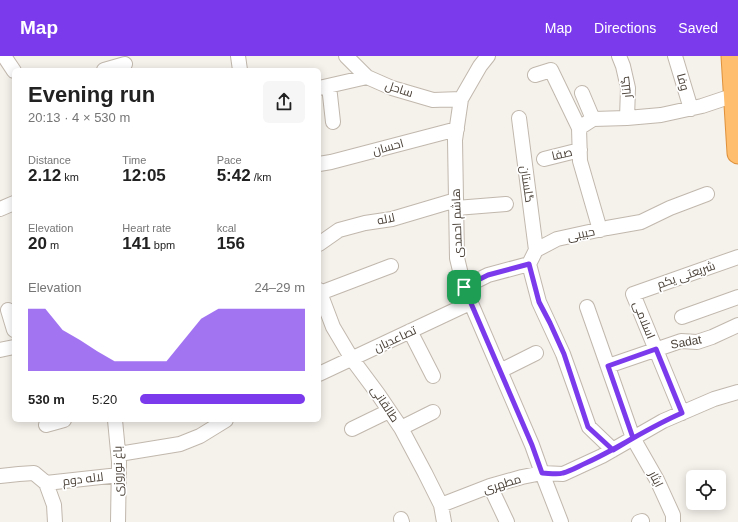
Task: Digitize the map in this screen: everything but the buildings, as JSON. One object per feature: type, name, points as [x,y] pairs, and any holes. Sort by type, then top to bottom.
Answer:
[{"type":"highway","points":[[732,56],[738,153]]},
{"type":"street","points":[[4,56],[12,68]]},
{"type":"street","points":[[238,56],[240,68]]},
{"type":"street","name":"ساحل","points":[[346,56],[367,77],[392,88],[433,100],[461,99]]},
{"type":"street","name":"هاشم احمدی","points":[[488,56],[480,66],[461,99],[455,140],[457,258],[464,287],[470,303],[532,445],[561,522]]},
{"type":"street","name":"گلنار","points":[[620,56],[628,88],[627,118]]},
{"type":"street","name":"وفا","points":[[675,56],[690,109]]},
{"type":"street","points":[[111,68],[125,64]]},
{"type":"street","points":[[535,75],[550,70],[579,128],[580,160],[600,230]]},
{"type":"street","points":[[333,122],[324,87],[367,77]]},
{"type":"street","points":[[582,93],[593,119]]},
{"type":"street","points":[[579,128],[593,119],[661,115],[702,106],[735,95]]},
{"type":"street","name":"گلستان","points":[[519,118],[536,250]]},
{"type":"street","name":"احسان","points":[[321,164],[457,129]]},
{"type":"street","name":"صفا","points":[[544,159],[580,150]]},
{"type":"street","name":"حبیبی","points":[[536,250],[557,239],[641,222],[670,208],[707,194]]},
{"type":"street","points":[[0,209],[12,204]]},
{"type":"street","name":"لاله","points":[[321,243],[339,230],[456,204],[506,204]]},
{"type":"street","points":[[536,250],[529,264],[539,302],[564,354],[588,427],[613,450]]},
{"type":"street","name":"شریعتی یکم","points":[[633,294],[738,257]]},
{"type":"street","points":[[464,287],[488,275],[529,264]]},
{"type":"street","points":[[321,291],[391,266]]},
{"type":"street","name":"طالقانی","points":[[321,294],[333,327],[352,359],[401,428],[441,504],[444,522]]},
{"type":"street","name":"اسلامی","points":[[633,294],[682,413]]},
{"type":"street","points":[[682,316],[738,297]]},
{"type":"street","name":"تصاعدیان","points":[[321,373],[470,303]]},
{"type":"street","name":"ایثار","points":[[587,307],[633,438],[657,480],[673,515],[673,522]]},
{"type":"street","points":[[8,310],[12,323]]},
{"type":"street","name":"Sadat","points":[[608,366],[681,341],[697,342],[738,326]]},
{"type":"street","points":[[410,331],[433,376]]},
{"type":"street","points":[[0,350],[12,347]]},
{"type":"street","points":[[500,371],[536,353]]},
{"type":"street","name":"مطهری","points":[[441,504],[490,486],[522,477],[542,473],[563,474],[613,450],[663,421],[714,399],[738,392]]},
{"type":"street","points":[[352,429],[389,410]]},
{"type":"street","points":[[401,428],[433,412]]},
{"type":"street","points":[[46,425],[57,422]]},
{"type":"street","name":"باغ نوروزی","points":[[115,422],[119,474],[118,522]]},
{"type":"street","points":[[118,454],[180,444],[200,436],[223,422]]},
{"type":"street","points":[[0,476],[34,473],[46,483],[54,504],[55,522]]},
{"type":"street","name":"لاله دوم","points":[[46,483],[119,474]]},
{"type":"street","points":[[490,486],[507,522]]},
{"type":"route","points":[[464,287],[488,275],[529,264],[539,302],[564,354],[588,427],[613,450],[633,438],[608,366],[656,349],[682,413],[663,421],[613,450],[602,456],[563,474],[542,473],[532,445],[464,287]]}]
